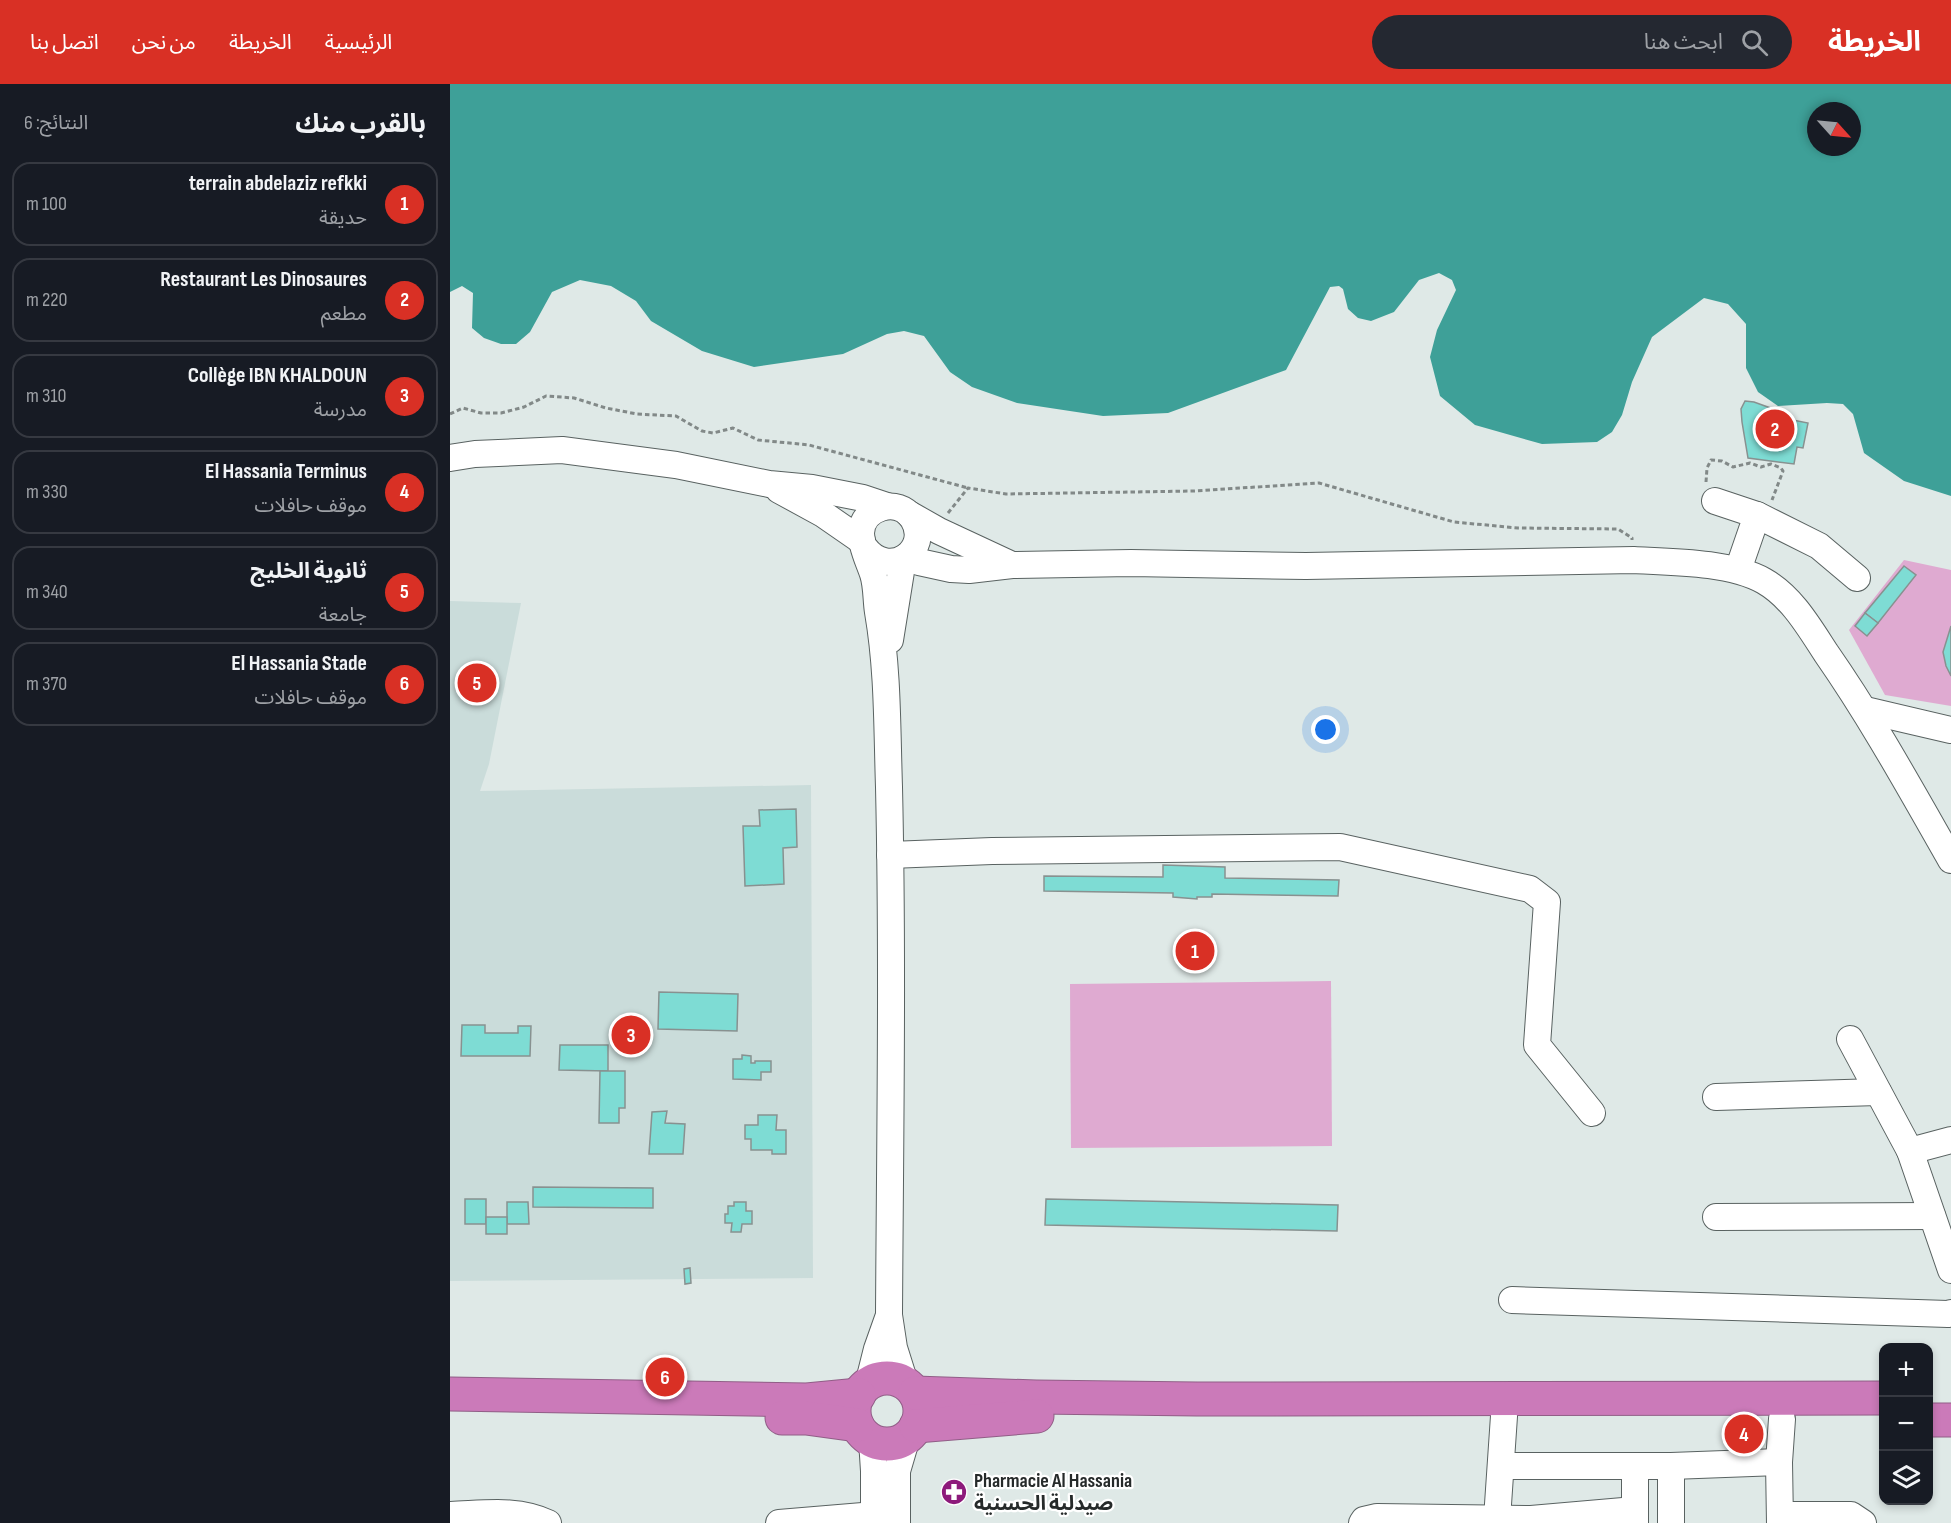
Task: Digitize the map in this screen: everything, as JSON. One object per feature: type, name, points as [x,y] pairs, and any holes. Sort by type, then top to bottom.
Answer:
[{"type":"highway","points":[[864,1411],[880,1379],[893,1378],[910,1388],[1036,1398],[1879,1398]]},
{"type":"highway","points":[[910,1388],[919,1403],[920,1415],[912,1432]]},
{"type":"highway","points":[[450,1394],[807,1400],[864,1411]]},
{"type":"highway","points":[[1933,1398],[1951,1399]]},
{"type":"highway","points":[[450,1413],[806,1418],[864,1411]]},
{"type":"highway","points":[[864,1411],[879,1443],[894,1443],[912,1432],[1046,1415],[1879,1420]]},
{"type":"highway","points":[[1933,1420],[1951,1420]]},
{"type":"street","points":[[450,458],[475,454],[562,450],[676,465],[769,484],[813,488],[863,498],[898,510],[1012,565]]},
{"type":"street","points":[[769,484],[823,514],[863,544],[875,559],[882,562],[896,562],[905,558],[912,551],[918,536],[914,520],[898,510],[872,512],[863,525],[863,544],[875,580],[886,667],[890,855],[889,1315],[894,1348],[910,1388]]},
{"type":"street","points":[[1715,501],[1761,517],[1819,546],[1857,578]]},
{"type":"street","points":[[1738,570],[1761,517]]},
{"type":"street","points":[[905,558],[951,569],[969,570],[1012,565],[1131,563],[1306,566],[1634,560],[1738,570],[1765,582],[1795,607],[1865,710],[1951,860]]},
{"type":"street","points":[[886,667],[905,558]]},
{"type":"street","points":[[1865,710],[1951,730]]},
{"type":"street","points":[[890,855],[992,851],[1341,847],[1530,889],[1547,902],[1537,1045],[1592,1113]]},
{"type":"street","points":[[1850,1039],[1910,1151],[1951,1270]]},
{"type":"street","points":[[1716,1097],[1878,1092]]},
{"type":"street","points":[[1910,1151],[1951,1140]]},
{"type":"street","points":[[1716,1217],[1932,1216]]},
{"type":"street","points":[[1512,1300],[1948,1314],[1951,1312]]},
{"type":"street","points":[[882,1520],[864,1411],[877,1348],[889,1315]]},
{"type":"street","points":[[1497,1519],[1503,1416]]},
{"type":"street","points":[[1782,1419],[1779,1462],[1780,1519],[1851,1515],[1863,1523]]},
{"type":"street","points":[[882,1520],[912,1432]]},
{"type":"street","points":[[1501,1466],[1671,1466],[1779,1462]]},
{"type":"street","points":[[1362,1523],[1364,1520],[1377,1517],[1531,1521],[1635,1517],[1635,1466]]},
{"type":"street","points":[[1671,1466],[1671,1523]]},
{"type":"street","points":[[450,1515],[521,1518],[548,1523]]},
{"type":"street","points":[[779,1523],[882,1520]]},
{"type":"path","points":[[450,414],[463,408],[481,413],[501,413],[524,407],[546,396],[574,398],[637,414],[676,416],[702,431],[713,433],[734,428],[758,440],[809,445],[968,488],[1006,494],[1194,491],[1319,483],[1454,522],[1518,528],[1618,530],[1632,538],[1634,560]]},
{"type":"path","points":[[1715,501],[1706,481],[1707,468],[1712,460],[1722,461],[1733,467],[1750,463],[1761,467],[1771,464],[1777,466],[1781,468],[1781,477],[1761,517]]},
{"type":"path","points":[[943,519],[968,488]]},
{"type":"shaded area","points":[[1904,560],[1951,570],[1951,706],[1885,695],[1849,630]]},
{"type":"shaded area","points":[[450,601],[521,603],[489,764],[480,791],[811,785],[813,1278],[450,1281]]},
{"type":"shaded area","points":[[1331,981],[1332,1146],[1071,1148],[1070,984]]},
{"type":"water","points":[[450,84],[1951,84],[1951,496],[1904,481],[1864,453],[1853,414],[1843,404],[1778,406],[1758,392],[1746,368],[1746,324],[1728,304],[1704,298],[1652,337],[1632,382],[1622,415],[1612,432],[1597,442],[1542,444],[1475,425],[1440,396],[1430,357],[1437,330],[1456,290],[1452,280],[1439,273],[1419,280],[1394,312],[1371,321],[1358,318],[1348,309],[1343,289],[1339,286],[1330,287],[1286,370],[1168,413],[1103,416],[1017,403],[972,387],[950,372],[924,336],[904,331],[887,334],[843,354],[754,367],[702,351],[651,321],[636,301],[611,286],[580,280],[552,292],[530,332],[516,344],[501,344],[484,338],[472,328],[473,293],[462,286],[450,292]]},
{"type":"building","points":[[1745,401],[1776,410],[1783,418],[1808,423],[1803,448],[1797,447],[1794,464],[1748,458],[1741,409]]},
{"type":"building","points":[[1904,566],[1916,575],[1878,623],[1865,613]]},
{"type":"building","points":[[1865,613],[1878,623],[1867,636],[1855,626]]},
{"type":"building","points":[[1951,626],[1951,676],[1943,652]]},
{"type":"building","points":[[796,809],[797,847],[783,848],[784,884],[745,886],[743,826],[760,826],[759,810]]},
{"type":"building","points":[[1163,865],[1225,867],[1225,878],[1339,880],[1338,896],[1212,894],[1212,897],[1197,897],[1197,899],[1173,897],[1173,893],[1044,891],[1044,876],[1163,877]]},
{"type":"building","points":[[659,992],[738,994],[737,1031],[658,1029]]},
{"type":"building","points":[[462,1025],[485,1025],[485,1033],[518,1033],[518,1026],[531,1026],[530,1056],[461,1056]]},
{"type":"building","points":[[560,1045],[608,1045],[608,1071],[559,1070]]},
{"type":"building","points":[[742,1055],[751,1056],[751,1063],[771,1061],[771,1072],[761,1072],[761,1080],[733,1079],[733,1059],[742,1059]]},
{"type":"building","points":[[600,1071],[625,1071],[625,1108],[619,1108],[619,1123],[599,1123]]},
{"type":"building","points":[[667,1111],[665,1123],[685,1124],[683,1154],[649,1154],[652,1112]]},
{"type":"building","points":[[758,1115],[777,1115],[776,1130],[786,1130],[786,1154],[772,1154],[772,1150],[751,1150],[751,1139],[745,1139],[745,1125],[758,1125]]},
{"type":"building","points":[[533,1187],[653,1188],[653,1208],[533,1207]]},
{"type":"building","points":[[465,1199],[486,1199],[486,1224],[465,1224]]},
{"type":"building","points":[[1046,1199],[1338,1205],[1337,1231],[1045,1225]]},
{"type":"building","points":[[507,1202],[528,1202],[529,1224],[507,1224]]},
{"type":"building","points":[[734,1202],[746,1202],[746,1211],[752,1211],[752,1224],[742,1224],[741,1232],[731,1232],[732,1223],[725,1223],[728,1206],[734,1206]]},
{"type":"building","points":[[486,1217],[507,1217],[507,1234],[486,1234]]},
{"type":"building","points":[[690,1268],[691,1283],[685,1284],[684,1269]]},
{"type":"place","name":"Restaurant Les Dinosaures","points":[[1775,429]]},
{"type":"place","name":"ثانوية الخليج","points":[[477,683]]},
{"type":"place","name":"terrain abdelaziz refkki","points":[[1195,951]]},
{"type":"place","name":"Collège IBN KHALDOUN","points":[[631,1035]]},
{"type":"place","name":"El Hassania Stade","points":[[665,1377]]},
{"type":"place","name":"El Hassania Terminus","points":[[1744,1434]]},
{"type":"place","name":"Pharmacie Al Hassania صيدلية الحسنية","points":[[954,1492]]}]
